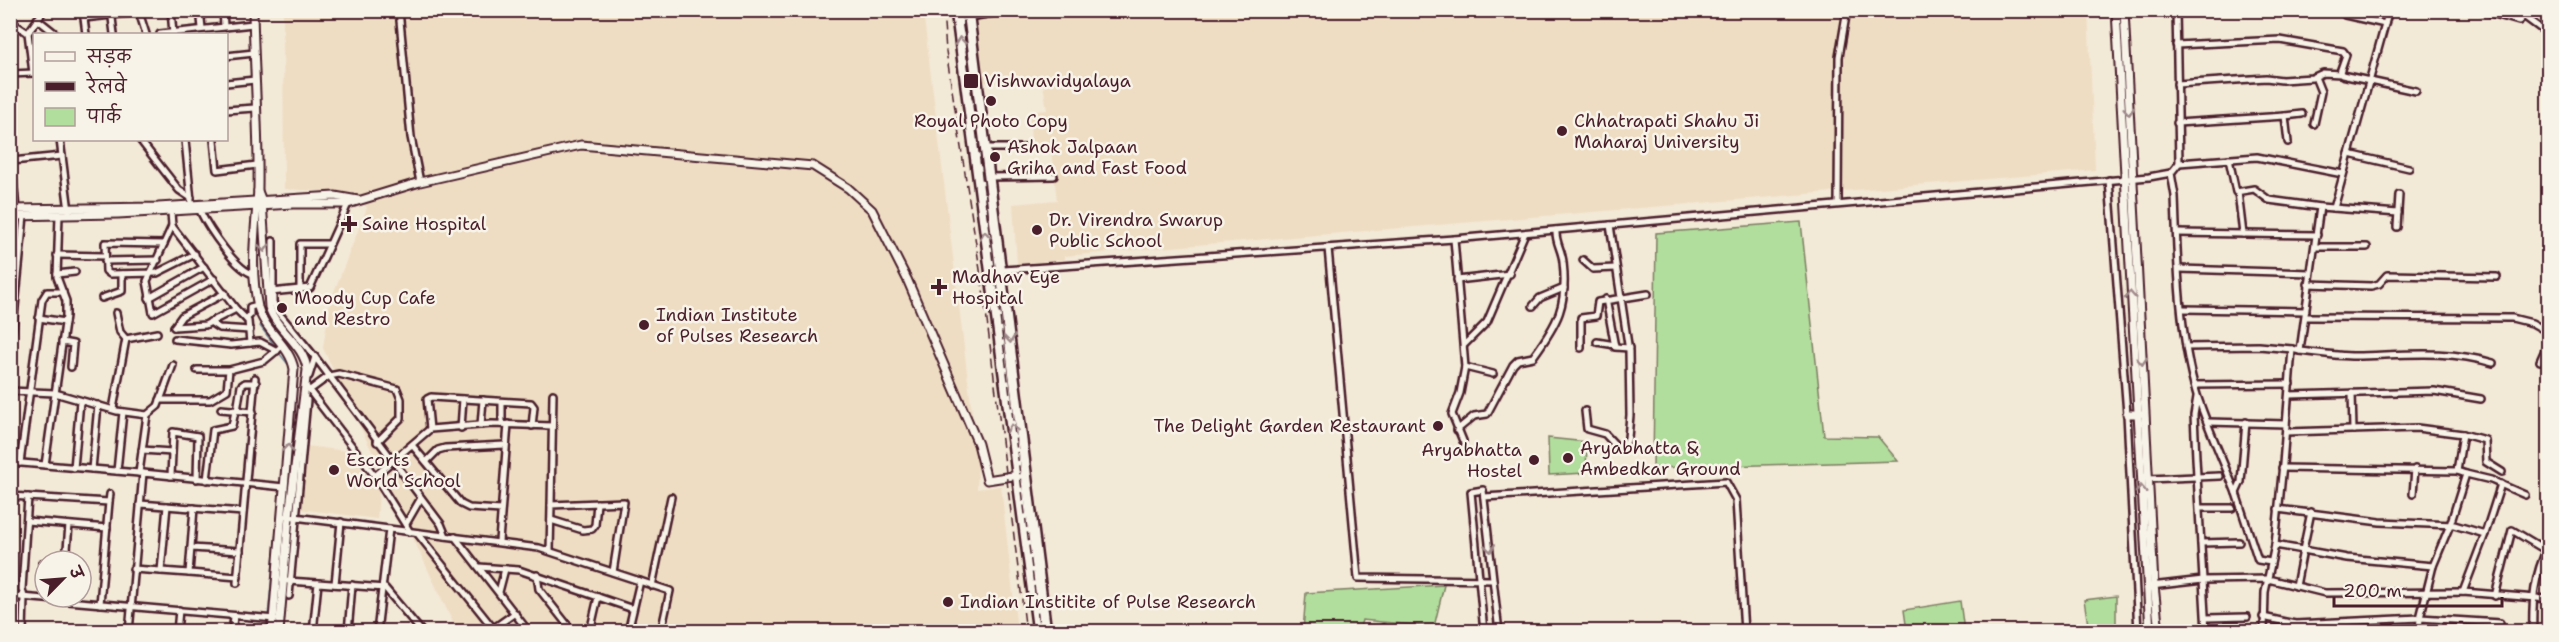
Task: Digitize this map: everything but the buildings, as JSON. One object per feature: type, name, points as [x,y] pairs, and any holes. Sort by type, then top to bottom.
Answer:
[{"type":"highway","points":[[968,14],[1046,632]]},
{"type":"highway","points":[[956,15],[1038,632]]},
{"type":"street","points":[[33,66],[28,33],[44,10]]},
{"type":"street","points":[[83,10],[86,33]]},
{"type":"street","points":[[171,10],[173,33]]},
{"type":"street","points":[[200,10],[201,28]]},
{"type":"street","points":[[223,10],[224,26]]},
{"type":"street","points":[[253,10],[258,191],[271,313],[305,360],[307,388],[375,476],[406,524],[494,629],[514,613]]},
{"type":"street","points":[[399,10],[411,137],[420,182]]},
{"type":"street","points":[[956,15],[1012,10]]},
{"type":"street","points":[[1838,204],[1839,57],[1847,10]]},
{"type":"street","points":[[2116,10],[2124,178],[2138,632]]},
{"type":"street","points":[[2124,10],[2148,479],[2150,632]]},
{"type":"street","points":[[989,271],[1454,239],[2171,173],[2179,163],[2175,10]]},
{"type":"street","points":[[2334,208],[2389,10]]},
{"type":"street","points":[[2481,10],[2515,21],[2525,18],[2530,10]]},
{"type":"street","points":[[84,18],[112,13],[141,13],[146,33]]},
{"type":"street","points":[[112,13],[114,33]]},
{"type":"street","points":[[2345,15],[2385,24]]},
{"type":"street","points":[[2525,18],[2548,34]]},
{"type":"street","points":[[37,19],[55,33]]},
{"type":"street","points":[[10,21],[28,33]]},
{"type":"street","points":[[178,33],[201,28],[253,24]]},
{"type":"street","points":[[2176,45],[2280,40],[2293,42],[2343,51],[2346,55],[2341,74]]},
{"type":"street","points":[[228,56],[254,53]]},
{"type":"street","points":[[10,74],[33,73]]},
{"type":"street","points":[[2177,84],[2315,77],[2323,73],[2341,74],[2416,91]]},
{"type":"street","points":[[2314,124],[2321,92],[2315,77]]},
{"type":"street","points":[[228,83],[255,80]]},
{"type":"street","points":[[228,110],[255,108]]},
{"type":"street","points":[[2177,123],[2302,114]]},
{"type":"street","points":[[2285,116],[2288,142]]},
{"type":"street","points":[[60,141],[69,212]]},
{"type":"street","points":[[141,141],[240,266],[247,272],[255,274]]},
{"type":"street","points":[[185,141],[194,206]]},
{"type":"street","points":[[214,141],[217,170],[257,165]]},
{"type":"street","points":[[10,216],[194,206],[348,204],[420,182],[580,145],[813,166],[848,188],[872,210],[907,279],[978,444],[987,480],[1018,475]]},
{"type":"street","points":[[10,147],[13,209],[69,212],[171,212],[194,206]]},
{"type":"street","points":[[986,148],[1025,148]]},
{"type":"street","points":[[2349,154],[2409,168]]},
{"type":"street","points":[[12,161],[62,156]]},
{"type":"street","points":[[2179,163],[2257,157],[2343,174]]},
{"type":"street","points":[[2229,159],[2232,184],[2238,192],[2243,234]]},
{"type":"street","points":[[2171,173],[2175,196],[2186,347],[2194,385],[2236,493],[2258,560],[2271,562]]},
{"type":"street","points":[[989,177],[1054,176]]},
{"type":"street","points":[[2109,180],[2149,559]]},
{"type":"street","points":[[2238,192],[2254,189],[2269,200],[2320,207],[2398,213]]},
{"type":"street","points":[[2397,227],[2399,195]]},
{"type":"street","points":[[259,204],[335,196],[360,200]]},
{"type":"street","points":[[259,204],[255,274],[258,305],[280,349]]},
{"type":"street","points":[[270,292],[300,291],[310,288],[348,204]]},
{"type":"street","points":[[2300,351],[2320,207]]},
{"type":"street","points":[[171,212],[172,226],[147,281],[153,313],[214,279]]},
{"type":"street","points":[[45,465],[65,322],[66,301],[57,274],[59,215]]},
{"type":"street","points":[[10,358],[24,216]]},
{"type":"street","points":[[1585,411],[1587,429],[1603,432],[1618,449],[1624,448],[1628,438],[1630,415],[1629,348],[1610,225]]},
{"type":"street","points":[[172,226],[246,319],[250,330],[250,343]]},
{"type":"street","points":[[1457,430],[1474,416],[1487,414],[1512,365],[1535,354],[1561,312],[1564,288],[1563,260],[1556,242],[1556,230]]},
{"type":"street","points":[[1464,345],[1486,325],[1526,233]]},
{"type":"street","points":[[2177,233],[2316,235]]},
{"type":"street","points":[[1454,239],[1465,367],[1460,393],[1452,414],[1463,441]]},
{"type":"street","points":[[273,241],[270,292],[276,311],[315,357],[444,528],[447,536]]},
{"type":"street","points":[[164,244],[105,243],[108,274],[159,273],[195,254]]},
{"type":"street","points":[[300,291],[300,244],[329,244]]},
{"type":"street","points":[[2315,247],[2367,247]]},
{"type":"street","points":[[1328,248],[1358,578],[1493,580]]},
{"type":"street","points":[[57,255],[158,260]]},
{"type":"street","points":[[1583,260],[1593,269],[1616,268]]},
{"type":"street","points":[[149,298],[204,267]]},
{"type":"street","points":[[2179,269],[2310,273]]},
{"type":"street","points":[[57,274],[75,272]]},
{"type":"street","points":[[102,298],[122,291],[122,274]]},
{"type":"street","points":[[1457,280],[1510,274]]},
{"type":"street","points":[[2308,284],[2371,286],[2379,284],[2387,275],[2497,277]]},
{"type":"street","points":[[1533,306],[1543,296],[1564,288]]},
{"type":"street","points":[[21,463],[39,318],[45,294],[63,292]]},
{"type":"street","points":[[225,293],[182,316],[174,327],[210,322],[236,309]]},
{"type":"street","points":[[1581,348],[1581,317],[1594,317],[1596,303],[1606,298],[1648,294]]},
{"type":"street","points":[[1606,298],[1615,345]]},
{"type":"street","points":[[246,319],[250,315],[250,307],[258,305]]},
{"type":"street","points":[[2183,309],[2524,320],[2548,332]]},
{"type":"street","points":[[116,313],[120,332],[126,339]]},
{"type":"street","points":[[39,318],[65,322]]},
{"type":"street","points":[[210,322],[219,328],[250,330]]},
{"type":"street","points":[[126,339],[157,333]]},
{"type":"street","points":[[113,409],[126,339]]},
{"type":"street","points":[[175,339],[231,345],[264,342],[280,349],[292,359],[294,369],[285,487],[289,516],[287,580],[289,596]]},
{"type":"street","points":[[62,342],[73,344],[71,367]]},
{"type":"street","points":[[1597,342],[1615,345],[1619,348],[1629,348]]},
{"type":"street","points":[[2540,361],[2548,344]]},
{"type":"street","points":[[2186,347],[2259,346],[2354,356],[2444,353],[2464,355],[2493,363]]},
{"type":"street","points":[[196,370],[229,370],[258,363],[280,349]]},
{"type":"street","points":[[2264,632],[2263,617],[2275,544],[2292,350]]},
{"type":"street","points":[[279,632],[276,620],[289,516],[307,388],[315,357]]},
{"type":"street","points":[[129,632],[140,504],[142,450],[147,415],[156,408],[173,365]]},
{"type":"street","points":[[1465,367],[1493,374]]},
{"type":"street","points":[[160,400],[213,399],[227,390],[229,370]]},
{"type":"street","points":[[307,388],[329,376],[348,376],[390,386],[399,391],[401,418],[377,442]]},
{"type":"street","points":[[134,569],[189,573],[237,580],[255,381],[241,386],[232,426],[213,430],[207,480]]},
{"type":"street","points":[[2194,385],[2290,384]]},
{"type":"street","points":[[10,391],[55,393],[123,412],[147,415]]},
{"type":"street","points":[[2289,394],[2434,391],[2481,399]]},
{"type":"street","points":[[2352,393],[2353,430]]},
{"type":"street","points":[[550,551],[553,394]]},
{"type":"street","points":[[2197,396],[2194,415],[2206,632]]},
{"type":"street","points":[[430,429],[428,398],[532,404],[532,426]]},
{"type":"street","points":[[461,428],[463,399]]},
{"type":"street","points":[[481,425],[483,400]]},
{"type":"street","points":[[74,468],[80,401]]},
{"type":"street","points":[[499,542],[505,445],[502,402]]},
{"type":"street","points":[[92,469],[98,405]]},
{"type":"street","points":[[221,409],[253,412]]},
{"type":"street","points":[[117,471],[123,412]]},
{"type":"street","points":[[2132,414],[2145,414]]},
{"type":"street","points":[[2208,422],[2286,424]]},
{"type":"street","points":[[2236,493],[2241,482],[2246,422]]},
{"type":"street","points":[[375,476],[393,463],[430,429],[505,424],[552,426]]},
{"type":"street","points":[[2286,432],[2417,428],[2463,434],[2486,440],[2486,462],[2502,472]]},
{"type":"street","points":[[171,476],[173,432],[198,436],[197,479]]},
{"type":"street","points":[[2457,471],[2463,434]]},
{"type":"street","points":[[412,445],[461,504],[469,508],[501,510]]},
{"type":"street","points":[[428,460],[445,448],[505,445]]},
{"type":"street","points":[[142,450],[172,452]]},
{"type":"street","points":[[10,462],[285,487]]},
{"type":"street","points":[[2282,468],[2457,471],[2500,484],[2525,495]]},
{"type":"street","points":[[2413,494],[2415,469]]},
{"type":"street","points":[[2419,632],[2425,594],[2433,566],[2450,525],[2466,474]]},
{"type":"street","points":[[2148,479],[2220,476]]},
{"type":"street","points":[[1484,632],[1471,492],[1484,494],[1726,482],[1736,500],[1744,632]]},
{"type":"street","points":[[2463,592],[2485,534],[2500,484]]},
{"type":"street","points":[[100,603],[110,494]]},
{"type":"street","points":[[1484,494],[1499,632]]},
{"type":"street","points":[[10,496],[109,502]]},
{"type":"street","points":[[652,586],[671,496]]},
{"type":"street","points":[[23,632],[24,597],[22,589],[28,497]]},
{"type":"street","points":[[406,524],[421,498]]},
{"type":"street","points":[[551,520],[583,530],[592,529],[595,525],[597,502]]},
{"type":"street","points":[[551,505],[625,503],[613,572]]},
{"type":"street","points":[[140,504],[243,512]]},
{"type":"street","points":[[161,571],[167,506]]},
{"type":"street","points":[[189,573],[194,508]]},
{"type":"street","points":[[2200,508],[2232,508]]},
{"type":"street","points":[[2278,509],[2380,522],[2450,525],[2485,534]]},
{"type":"street","points":[[2296,586],[2310,512]]},
{"type":"street","points":[[289,516],[499,542],[550,551],[670,591],[661,632]]},
{"type":"street","points":[[27,521],[107,528]]},
{"type":"street","points":[[335,584],[341,522]]},
{"type":"street","points":[[67,549],[69,525]]},
{"type":"street","points":[[377,632],[389,529]]},
{"type":"street","points":[[2495,596],[2502,561],[2512,530],[2548,548],[2538,570],[2532,598],[2533,632]]},
{"type":"street","points":[[456,537],[529,632]]},
{"type":"street","points":[[2201,543],[2239,542]]},
{"type":"street","points":[[2275,544],[2347,558],[2433,566]]},
{"type":"street","points":[[191,548],[240,551]]},
{"type":"street","points":[[479,567],[505,568],[537,575],[633,609]]},
{"type":"street","points":[[499,592],[505,568]]},
{"type":"street","points":[[537,575],[539,589],[573,632]]},
{"type":"street","points":[[2150,586],[2203,580],[2268,579],[2337,594],[2463,592],[2548,599]]},
{"type":"street","points":[[287,580],[381,587],[393,595],[422,632]]},
{"type":"street","points":[[272,632],[287,580]]},
{"type":"street","points":[[628,632],[640,581]]},
{"type":"street","points":[[313,632],[318,583]]},
{"type":"street","points":[[348,632],[352,585]]},
{"type":"street","points":[[2150,586],[2159,632]]},
{"type":"street","points":[[10,596],[276,620]]},
{"type":"street","points":[[590,632],[598,597]]},
{"type":"street","points":[[177,632],[179,610]]},
{"type":"street","points":[[232,632],[234,617]]},
{"type":"street","points":[[2206,618],[2247,617]]},
{"type":"street","points":[[2263,617],[2295,624],[2420,618],[2500,623]]},
{"type":"street","points":[[2294,632],[2295,624]]},
{"type":"shaded area","name":"Indian Institute of Pulses Research","points":[[283,11],[923,11],[978,463],[977,489],[1001,486],[1017,631],[457,631],[323,348],[330,302],[367,208],[356,193],[284,189]]},
{"type":"shaded area","name":"Chhatrapati Shahu Ji Maharaj University","points":[[972,11],[2088,11],[2095,170],[1064,256],[1064,260],[1017,264],[1013,204],[1057,200],[1051,151],[1031,151],[1030,112],[1047,110],[1043,84],[980,82]]},
{"type":"shaded area","name":"Escorts World School","points":[[306,446],[347,451],[379,490],[377,519],[301,509]]},
{"type":"green space","points":[[1801,222],[1824,436],[1878,437],[1898,461],[1653,468],[1656,233]]},
{"type":"green space","name":"Aryabhatta & Ambedkar Ground","points":[[1548,438],[1587,442],[1586,473],[1549,475]]},
{"type":"green space","points":[[1444,585],[1434,627],[1362,620],[1359,631],[1303,631],[1306,593]]},
{"type":"green space","points":[[2116,596],[2116,631],[2089,631],[2084,600]]},
{"type":"green space","points":[[1960,601],[1964,631],[1907,631],[1904,610]]},
{"type":"waterway","points":[[260,326],[275,346]]},
{"type":"waterway","points":[[279,353],[291,368]]},
{"type":"waterway","points":[[280,484],[284,444]]},
{"type":"waterway","points":[[268,616],[280,489]]},
{"type":"waterway","points":[[266,632],[267,620]]},
{"type":"railway","points":[[943,10],[946,51],[983,289],[1026,632]]},
{"type":"railway","points":[[961,10],[1040,632]]},
{"type":"place","name":"Vishwavidyalaya","points":[[971,81]]},
{"type":"place","name":"Royal Photo Copy","points":[[991,101]]},
{"type":"place","name":"Chhatrapati Shahu Ji Maharaj University","points":[[1562,131]]},
{"type":"place","name":"Ashok Jalpaan Griha and Fast Food","points":[[995,157]]},
{"type":"place","name":"Saine Hospital","points":[[349,224]]},
{"type":"place","name":"Dr. Virendra Swarup Public School","points":[[1037,230]]},
{"type":"place","name":"Madhav Eye Hospital","points":[[939,287]]},
{"type":"place","name":"Moody Cup Cafe and Restro","points":[[282,308]]},
{"type":"place","name":"Indian Institute of Pulses Research","points":[[644,325]]},
{"type":"place","name":"The Delight Garden Restaurant","points":[[1438,426]]},
{"type":"place","name":"Aryabhatta & Ambedkar Ground","points":[[1568,458]]},
{"type":"place","name":"Aryabhatta Hostel","points":[[1534,460]]},
{"type":"place","name":"Escorts World School","points":[[334,470]]},
{"type":"place","name":"Indian Institite of Pulse Research","points":[[948,602]]}]
